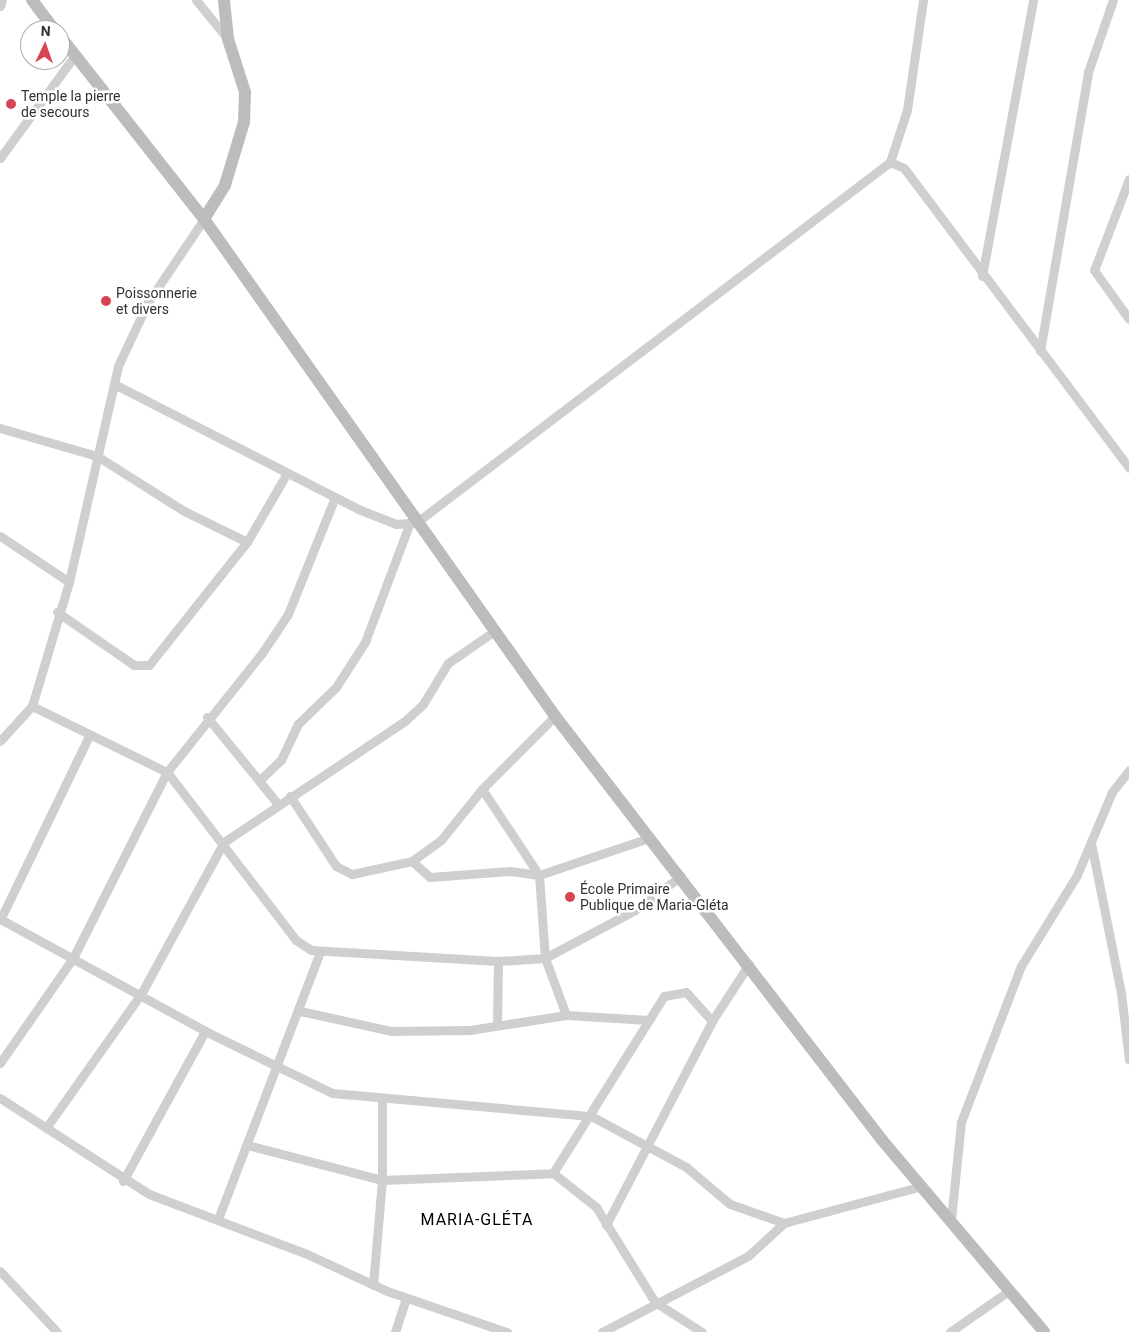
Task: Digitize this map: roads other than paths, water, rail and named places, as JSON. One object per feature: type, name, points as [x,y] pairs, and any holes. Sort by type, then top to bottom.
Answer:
[{"type":"street","points":[[0,6],[2,0]]},
{"type":"street","points":[[32,0],[47,20]]},
{"type":"street","points":[[196,0],[228,39]]},
{"type":"street","points":[[0,741],[32,706],[57,612],[69,582],[114,384],[148,302],[225,185],[244,122],[245,92],[228,39],[224,0]]},
{"type":"street","points":[[260,780],[281,760],[298,724],[336,687],[365,642],[413,524],[890,162],[907,110],[923,0]]},
{"type":"street","points":[[982,276],[1033,0]]},
{"type":"street","points":[[1040,351],[1088,72],[1113,0]]},
{"type":"street","points":[[70,48],[204,219],[413,524],[496,630],[555,716],[922,1186],[1044,1332]]},
{"type":"street","points":[[0,158],[75,54]]},
{"type":"street","points":[[890,162],[904,168],[982,276],[1129,468]]},
{"type":"street","points":[[1129,180],[1094,270],[1129,319]]},
{"type":"street","points":[[114,384],[287,473],[384,520],[413,524]]},
{"type":"street","points":[[0,428],[97,456],[184,511],[247,542]]},
{"type":"street","points":[[57,612],[143,668],[247,542],[287,473]]},
{"type":"street","points":[[0,1063],[73,958],[167,772],[208,718],[262,654],[288,614],[335,497]]},
{"type":"street","points":[[0,536],[69,582]]},
{"type":"street","points":[[46,1128],[141,994],[224,842],[416,712],[448,663],[496,630]]},
{"type":"street","points":[[32,706],[89,736],[131,752],[167,772],[224,842],[296,940],[320,952],[349,949],[498,961],[545,958],[635,910],[681,876]]},
{"type":"street","points":[[290,796],[340,871],[360,873],[412,861],[441,840],[482,789],[555,716]]},
{"type":"street","points":[[208,718],[278,804]]},
{"type":"street","points":[[89,736],[0,919],[141,994],[205,1031],[277,1068],[332,1092],[382,1100],[591,1116],[649,1146],[715,1187],[730,1204],[784,1222]]},
{"type":"street","points":[[950,1219],[966,1107],[1021,966],[1037,934],[1066,893],[1091,843],[1112,792],[1129,770]]},
{"type":"street","points":[[482,789],[539,875],[545,958],[566,1015]]},
{"type":"street","points":[[412,861],[430,877],[510,871],[539,875],[649,838]]},
{"type":"street","points":[[1091,843],[1122,993],[1129,1060]]},
{"type":"street","points":[[218,1219],[300,1011],[320,952]]},
{"type":"street","points":[[497,1025],[498,961]]},
{"type":"street","points":[[606,1225],[649,1146],[712,1021],[749,964]]},
{"type":"street","points":[[553,1173],[591,1116],[664,996],[681,990],[712,1021]]},
{"type":"street","points":[[300,1011],[391,1031],[497,1025],[566,1015],[649,1020]]},
{"type":"street","points":[[123,1182],[205,1031]]},
{"type":"street","points":[[0,1098],[123,1182],[218,1219],[406,1298],[506,1332]]},
{"type":"street","points":[[373,1285],[382,1180],[382,1100]]},
{"type":"street","points":[[247,1145],[382,1180],[553,1173],[584,1195],[606,1225],[655,1302],[702,1332]]},
{"type":"street","points":[[602,1332],[655,1302],[748,1256],[784,1222],[922,1186]]},
{"type":"street","points":[[0,1271],[57,1332]]},
{"type":"street","points":[[950,1332],[1010,1290]]},
{"type":"street","points":[[395,1332],[406,1298]]},
{"type":"place","name":"Temple la pierre de secours","points":[[11,104]]},
{"type":"place","name":"Poissonnerie et divers","points":[[106,301]]},
{"type":"place","name":"École Primaire Publique de Maria-Gléta","points":[[570,897]]},
{"type":"district","name":"MARIA-GLÉTA","points":[[477,1220]]}]
